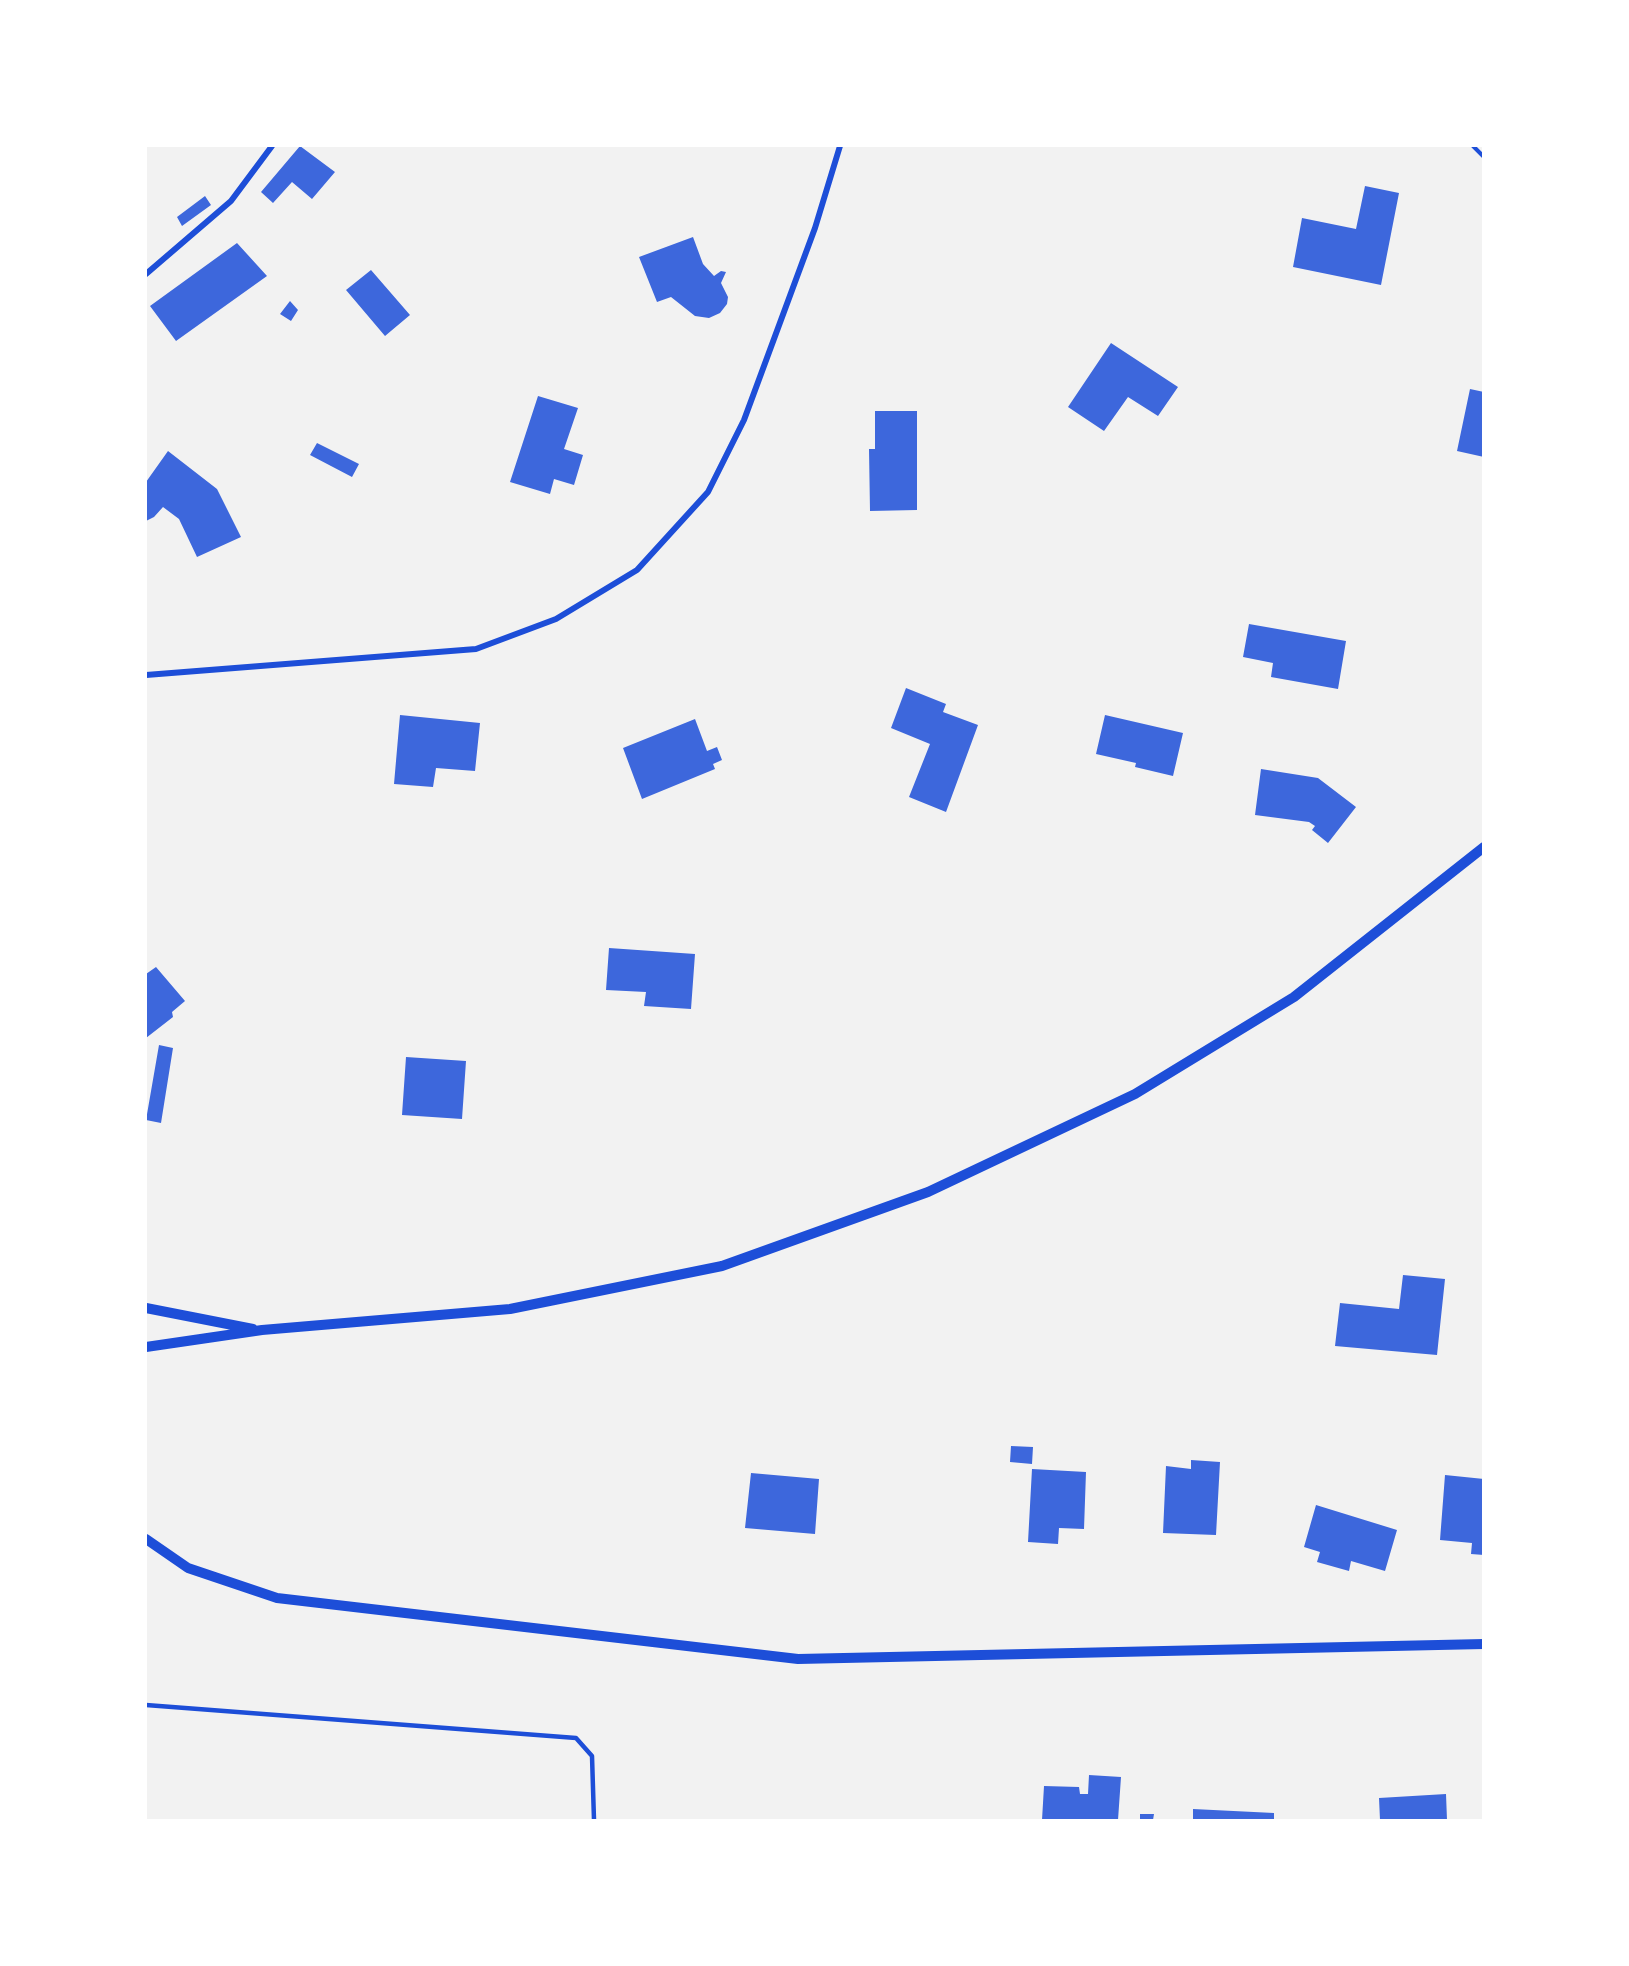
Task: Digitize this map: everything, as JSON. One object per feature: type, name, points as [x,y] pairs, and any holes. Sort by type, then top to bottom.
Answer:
[{"type":"street","points":[[146,274],[231,201],[272,146]]},
{"type":"street","points":[[146,675],[476,649],[556,619],[637,570],[708,492],[744,420],[815,228],[840,146]]},
{"type":"street","points":[[146,1347],[262,1330],[510,1309],[722,1266],[928,1192],[1135,1094],[1294,997],[1484,847]]},
{"type":"street","points":[[146,1308],[262,1330]]},
{"type":"street","points":[[146,1539],[188,1568],[277,1598],[798,1659],[1484,1644]]},
{"type":"lane","points":[[146,1705],[576,1738],[592,1756],[594,1821]]},
{"type":"path","points":[[1473,146],[1484,157]]},
{"type":"building","points":[[300,146],[335,172],[312,199],[292,182],[273,203],[261,192]]},
{"type":"building","points":[[1365,186],[1399,193],[1381,285],[1293,267],[1302,218],[1356,229]]},
{"type":"building","points":[[205,196],[211,205],[182,226],[177,217]]},
{"type":"building","points":[[693,237],[703,264],[714,276],[721,271],[726,272],[721,283],[728,297],[727,304],[720,313],[709,318],[695,316],[671,297],[657,302],[639,257]]},
{"type":"building","points":[[237,243],[267,276],[176,341],[150,306]]},
{"type":"building","points":[[371,270],[410,315],[385,336],[346,290]]},
{"type":"building","points":[[290,301],[298,310],[291,321],[280,314]]},
{"type":"building","points":[[1111,343],[1178,387],[1158,416],[1128,397],[1104,431],[1068,407]]},
{"type":"building","points":[[1470,389],[1484,392],[1484,457],[1457,451]]},
{"type":"building","points":[[538,396],[578,408],[564,449],[583,455],[574,485],[554,479],[550,494],[510,482]]},
{"type":"building","points":[[875,411],[917,411],[917,510],[870,511],[869,449],[875,449]]},
{"type":"building","points":[[317,443],[359,464],[352,477],[310,455]]},
{"type":"building","points":[[168,451],[217,489],[241,537],[197,557],[179,519],[163,507],[154,517],[146,521],[146,482]]},
{"type":"building","points":[[1249,624],[1346,641],[1338,689],[1271,677],[1273,663],[1243,657]]},
{"type":"building","points":[[906,688],[946,704],[943,712],[978,725],[946,812],[909,797],[930,744],[891,728]]},
{"type":"building","points":[[400,715],[480,723],[475,771],[436,768],[433,787],[394,784]]},
{"type":"building","points":[[1105,715],[1183,733],[1173,776],[1135,767],[1136,763],[1096,754]]},
{"type":"building","points":[[695,719],[707,751],[717,747],[722,760],[713,764],[715,769],[642,799],[623,748]]},
{"type":"building","points":[[1261,769],[1318,778],[1356,807],[1328,843],[1312,830],[1315,826],[1309,822],[1255,815]]},
{"type":"building","points":[[609,948],[695,954],[691,1009],[644,1006],[646,992],[606,990]]},
{"type":"building","points":[[156,967],[185,1001],[172,1012],[173,1017],[146,1038],[146,974]]},
{"type":"building","points":[[159,1045],[173,1048],[161,1123],[146,1120]]},
{"type":"building","points":[[406,1057],[466,1061],[462,1119],[402,1115]]},
{"type":"building","points":[[1403,1275],[1445,1279],[1437,1355],[1335,1346],[1340,1303],[1399,1309]]},
{"type":"building","points":[[1011,1446],[1033,1447],[1032,1464],[1010,1462]]},
{"type":"building","points":[[1191,1460],[1220,1462],[1216,1535],[1163,1533],[1166,1466],[1191,1469]]},
{"type":"building","points":[[1032,1469],[1086,1472],[1084,1529],[1059,1528],[1058,1544],[1028,1542]]},
{"type":"building","points":[[751,1473],[819,1479],[815,1534],[745,1528]]},
{"type":"building","points":[[1445,1475],[1484,1479],[1484,1555],[1471,1554],[1472,1543],[1440,1540]]},
{"type":"building","points":[[1316,1505],[1397,1530],[1385,1571],[1351,1561],[1349,1571],[1317,1562],[1320,1552],[1304,1547]]},
{"type":"building","points":[[1089,1775],[1121,1777],[1118,1820],[1042,1820],[1044,1786],[1079,1787],[1080,1794],[1088,1794]]},
{"type":"building","points":[[1446,1794],[1447,1820],[1380,1820],[1379,1798]]},
{"type":"building","points":[[1193,1809],[1274,1813],[1274,1820],[1193,1820]]},
{"type":"building","points":[[1140,1814],[1154,1814],[1153,1820],[1140,1820]]}]
